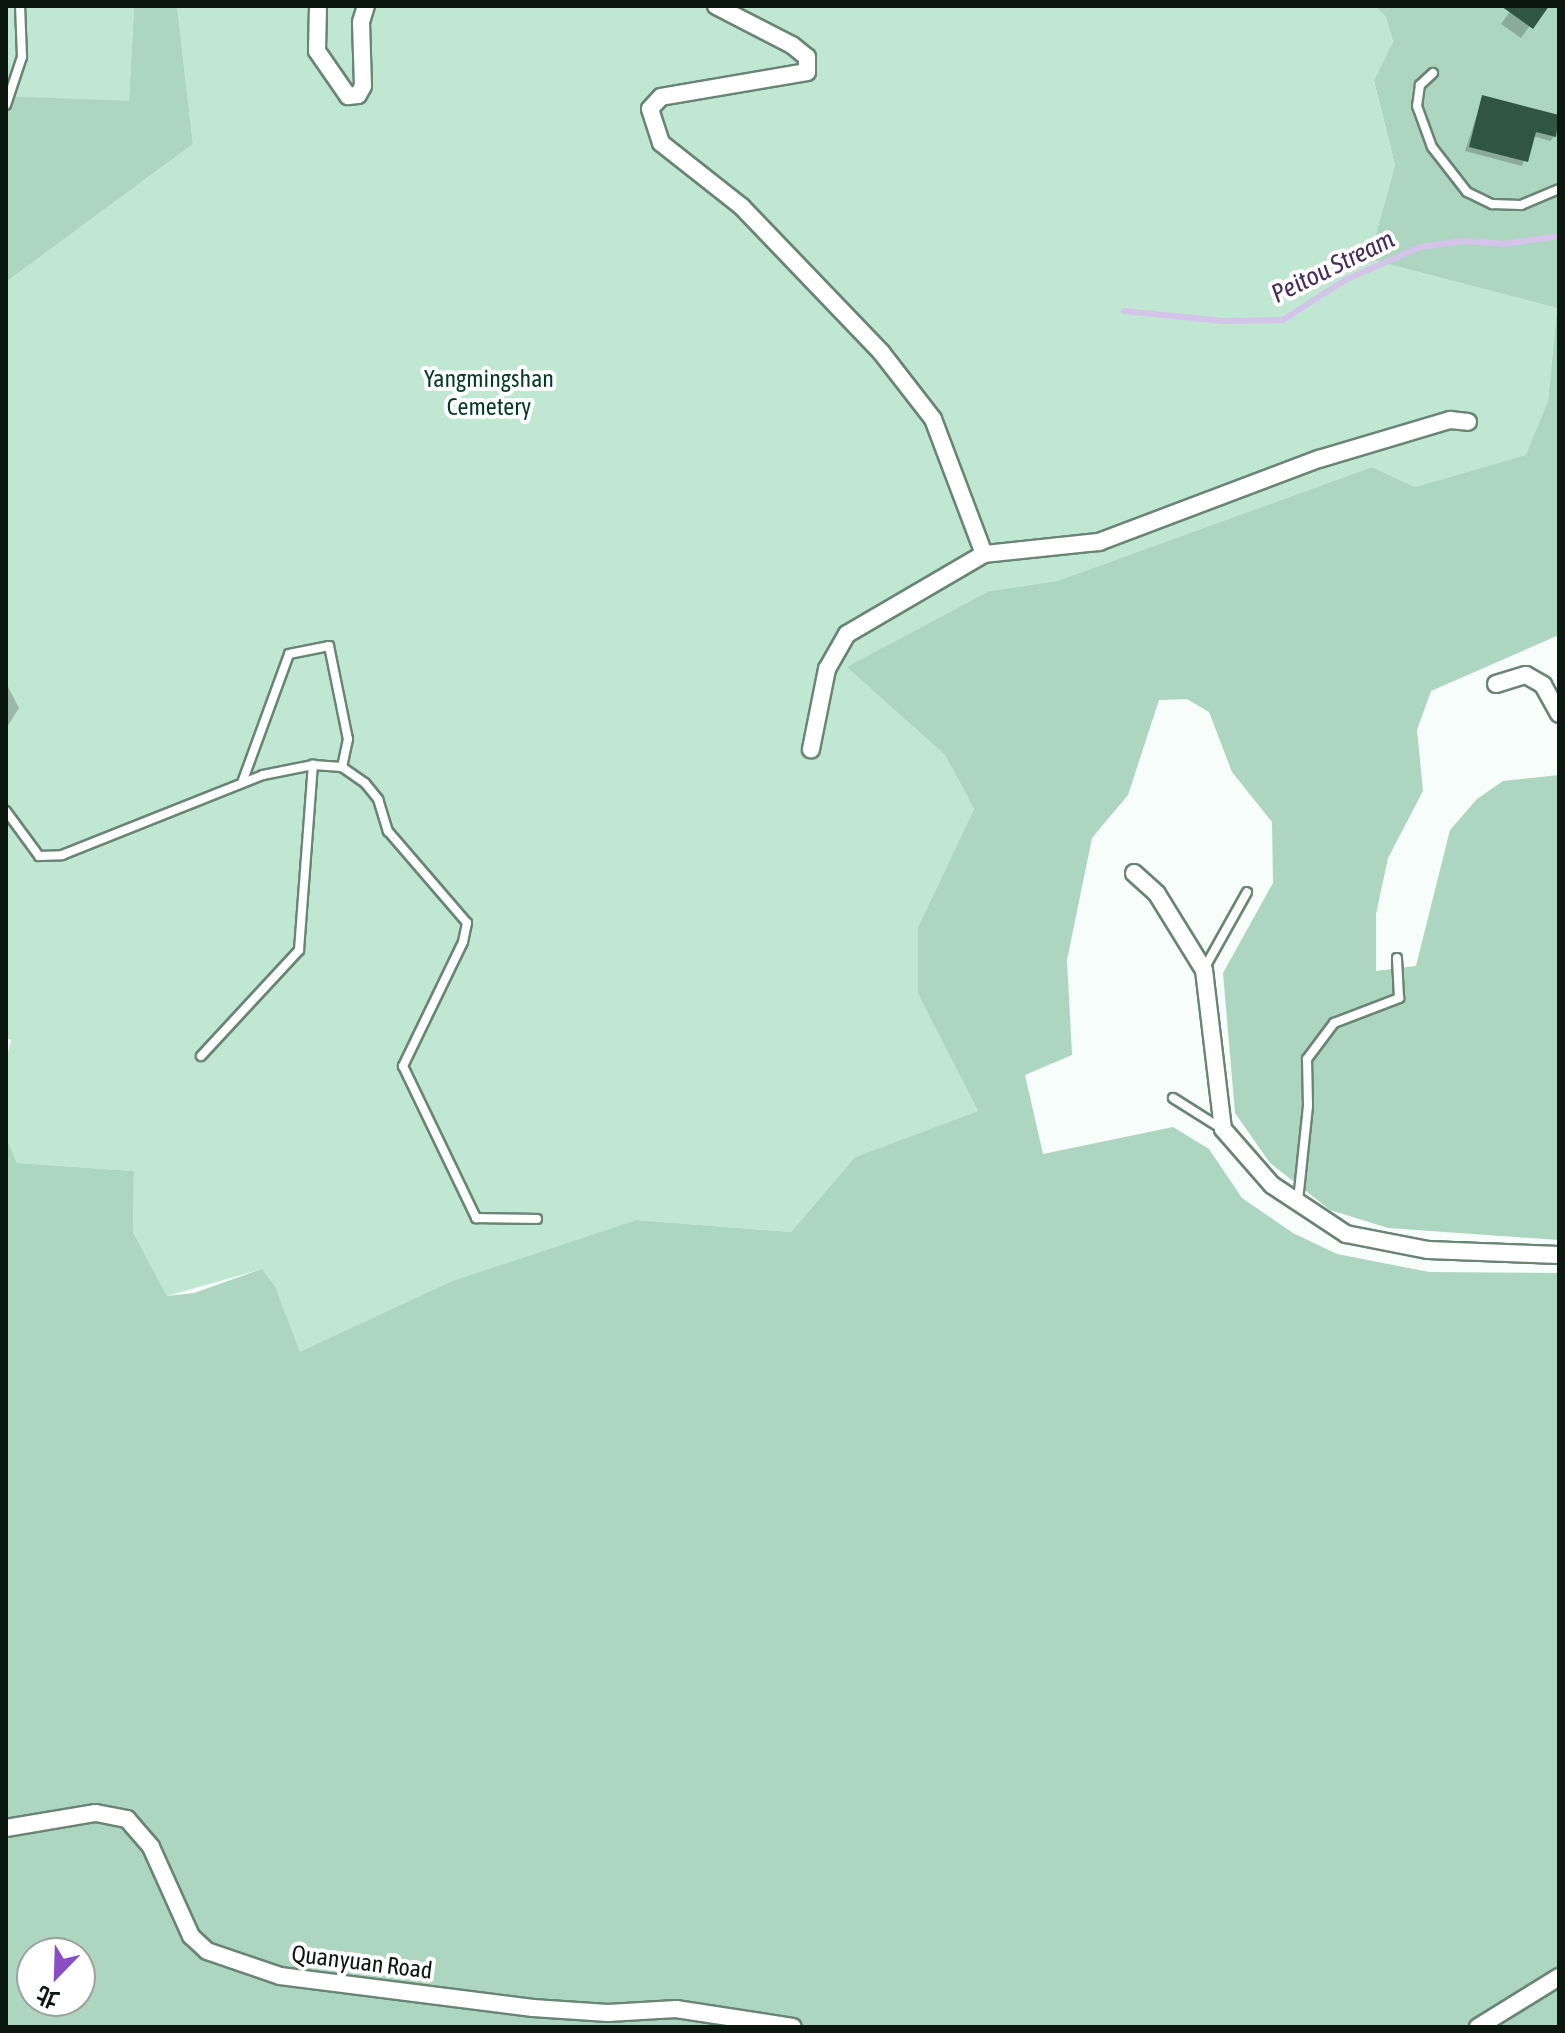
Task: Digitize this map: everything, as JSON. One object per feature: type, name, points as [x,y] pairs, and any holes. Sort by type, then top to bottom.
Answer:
[{"type":"street","points":[[318,6],[317,51],[348,96],[358,95],[363,86],[361,22],[366,6]]},
{"type":"street","points":[[716,6],[792,45],[807,57],[807,72],[661,97],[650,109],[661,143],[742,207],[881,352],[933,419],[984,554]]},
{"type":"street","points":[[811,749],[827,669],[847,634],[984,554],[1099,542],[1319,459],[1450,420],[1468,422]]},
{"type":"street","points":[[1496,684],[1526,675],[1543,685],[1559,714]]},
{"type":"street","points":[[1134,873],[1157,894],[1204,970],[1216,1040],[1223,1129],[1297,1206],[1346,1234],[1428,1250],[1559,1255]]},
{"type":"street","name":"Quanyuan Road","points":[[6,1828],[96,1813],[127,1819],[151,1847],[191,1936],[207,1951],[280,1976],[533,2008],[608,2013],[676,2009],[793,2027]]},
{"type":"street","points":[[1478,2027],[1559,1977]]},
{"type":"lane","points":[[6,105],[22,57],[20,6]]},
{"type":"lane","points":[[1433,73],[1420,85],[1417,106],[1432,147],[1467,192],[1492,204],[1521,205],[1559,189]]},
{"type":"lane","points":[[243,780],[289,654],[329,646],[348,739],[342,767]]},
{"type":"lane","points":[[201,1056],[299,950],[313,765]]},
{"type":"lane","points":[[6,811],[39,856],[62,855],[243,780],[313,765],[342,767],[365,783],[378,799],[388,831],[467,923],[463,942],[403,1066],[476,1218],[537,1219]]},
{"type":"lane","points":[[1204,970],[1247,892]]},
{"type":"lane","points":[[1297,1206],[1308,1106],[1307,1059],[1334,1023],[1399,998],[1397,958]]},
{"type":"lane","points":[[1173,1098],[1223,1129]]},
{"type":"green space","points":[[6,6],[134,6],[129,102],[6,96]]},
{"type":"green space","points":[[134,6],[177,6],[193,144],[6,282],[6,96],[129,101]]},
{"type":"green space","name":"Yangmingshan Cemetery","points":[[177,6],[1375,6],[1386,17],[1393,43],[1374,82],[1395,165],[1369,259],[1557,308],[1548,401],[1527,455],[1415,487],[1372,467],[1057,581],[989,591],[848,667],[945,755],[974,809],[918,927],[918,994],[978,1111],[855,1157],[791,1232],[636,1220],[452,1281],[300,1353],[275,1286],[262,1269],[167,1296],[133,1232],[134,1171],[17,1163],[6,1137],[6,1061],[11,1040],[6,1038],[6,282],[193,144]]},
{"type":"green space","points":[[1375,6],[1559,6],[1559,635],[1431,691],[1417,730],[1423,791],[1388,858],[1376,914],[1376,971],[1416,966],[1450,830],[1477,799],[1503,781],[1559,775],[1559,1240],[1388,1228],[1330,1210],[1270,1163],[1235,1113],[1223,973],[1273,883],[1272,822],[1232,772],[1209,712],[1187,699],[1159,700],[1128,795],[1092,838],[1067,960],[1072,1055],[1025,1075],[1043,1154],[1173,1127],[1209,1149],[1242,1198],[1293,1233],[1337,1254],[1429,1272],[1559,1273],[1559,2027],[6,2027],[6,1137],[17,1163],[134,1171],[133,1232],[167,1296],[194,1293],[262,1269],[275,1286],[300,1352],[452,1281],[636,1220],[791,1232],[855,1157],[978,1111],[918,994],[918,927],[974,809],[945,755],[847,667],[989,591],[1057,581],[1372,467],[1415,487],[1526,455],[1548,401],[1557,308],[1369,259],[1395,165],[1374,81],[1393,42],[1386,17]]},
{"type":"building","points":[[1501,6],[1549,6],[1533,29]]},
{"type":"building","points":[[1482,95],[1559,115],[1556,137],[1536,132],[1528,162],[1469,147]]},
{"type":"waterway","name":"Peitou Stream","points":[[1124,311],[1223,321],[1283,320],[1345,280],[1420,247],[1464,241],[1504,244],[1559,236]]}]
